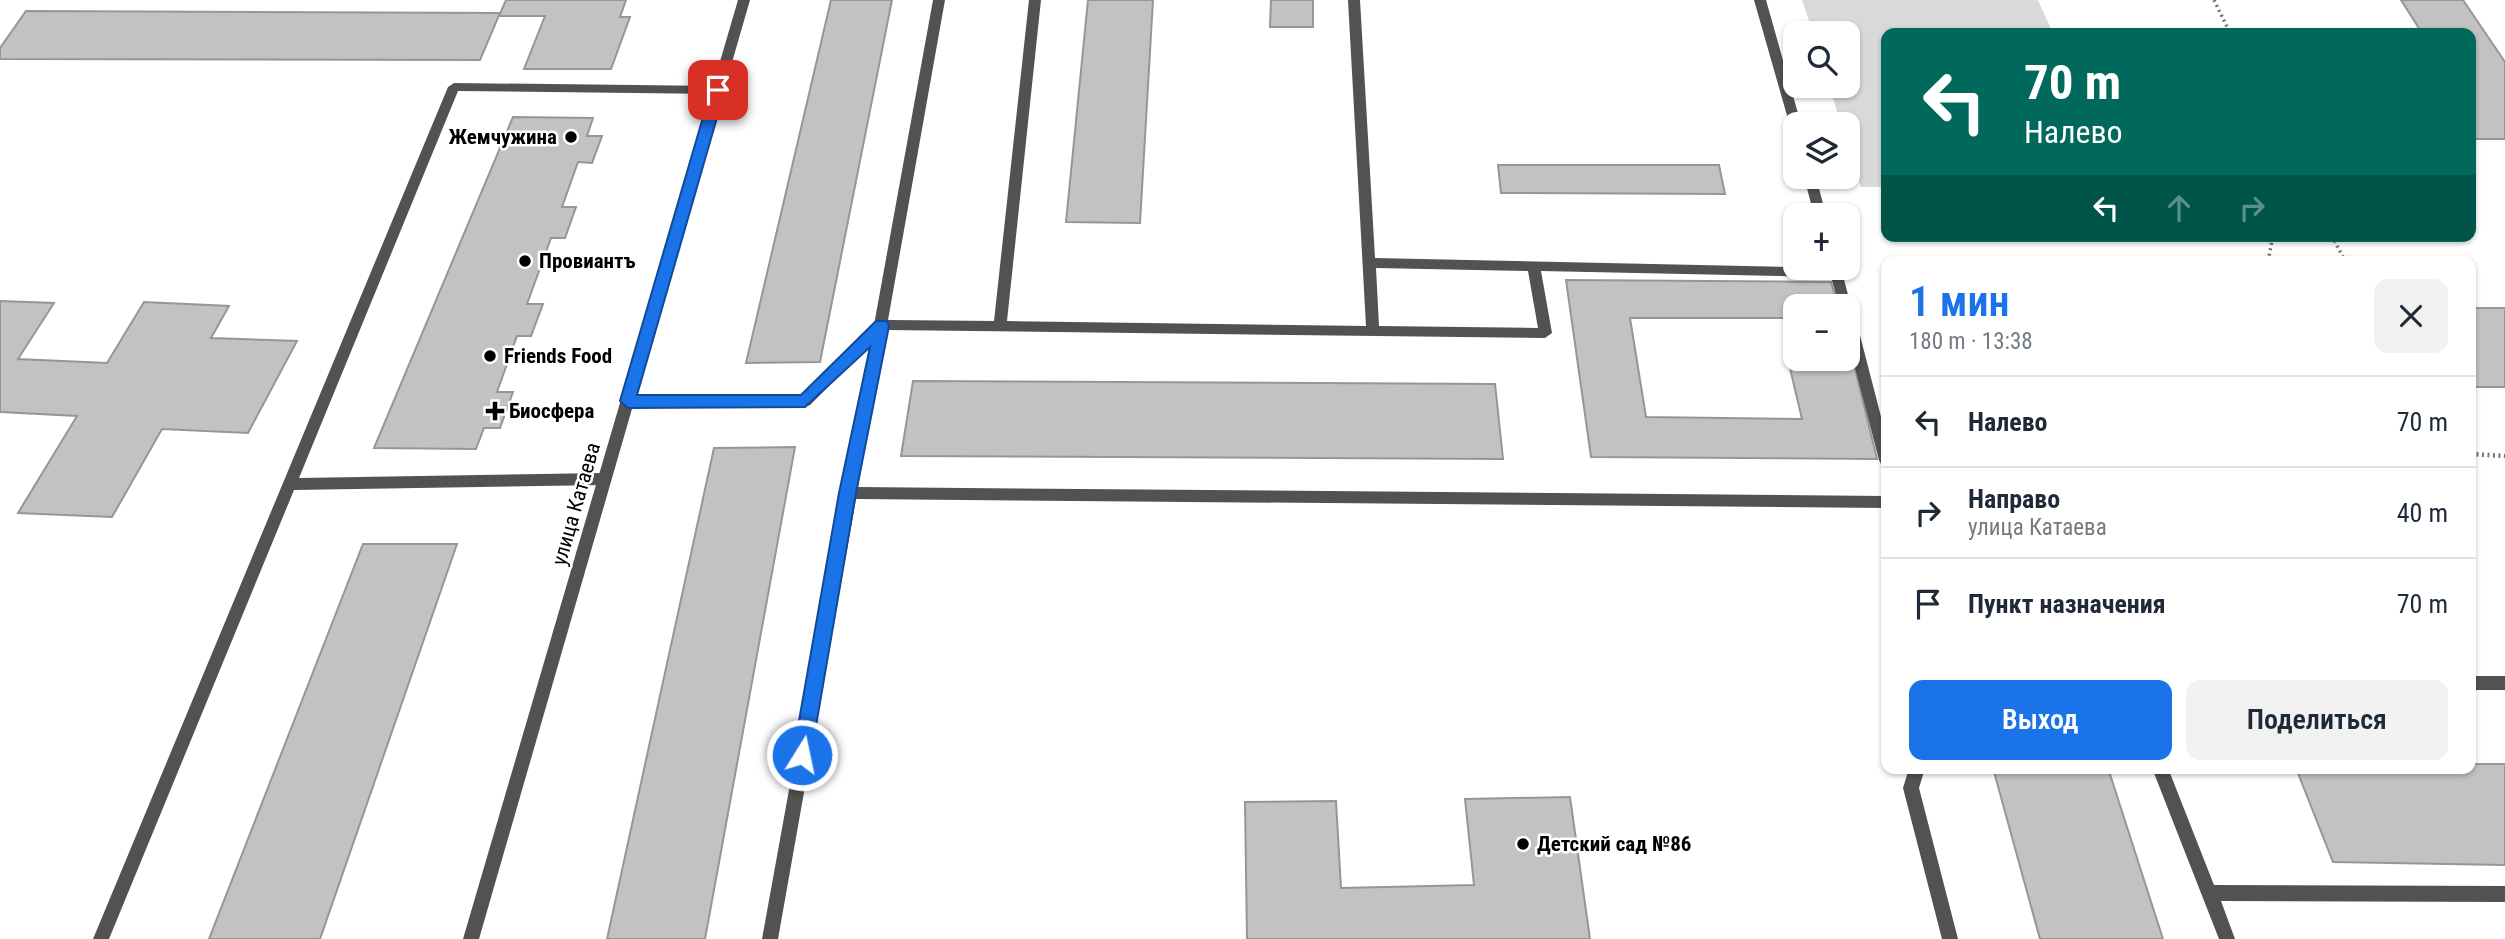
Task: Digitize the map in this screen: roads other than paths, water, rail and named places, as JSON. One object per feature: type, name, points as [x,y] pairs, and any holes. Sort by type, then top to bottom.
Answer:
[{"type":"street","name":"улица Катаева","points":[[471,939],[744,0]]},
{"type":"street","points":[[769,939],[939,0]]},
{"type":"street","points":[[1000,327],[1035,0]]},
{"type":"street","points":[[1354,0],[1373,331]]},
{"type":"street","points":[[1760,0],[1792,112]]},
{"type":"street","points":[[101,939],[454,87],[718,90]]},
{"type":"street","points":[[1370,263],[1783,269]]},
{"type":"street","points":[[628,401],[805,401],[882,326],[1545,333],[1534,265]]},
{"type":"street","points":[[1860,361],[1881,441]]},
{"type":"street","points":[[290,484],[604,479]]},
{"type":"street","points":[[848,493],[1881,502]]},
{"type":"street","points":[[2476,683],[2505,683]]},
{"type":"street","points":[[1915,774],[1911,788],[1950,939]]},
{"type":"street","points":[[2162,774],[2227,939]]},
{"type":"street","points":[[2208,892],[2505,894]]},
{"type":"place","name":"Жемчужина","points":[[571,137]]},
{"type":"place","name":"Провиантъ","points":[[525,261]]},
{"type":"place","name":"Friends Food","points":[[490,356]]},
{"type":"place","name":"Биосфера","points":[[495,411]]},
{"type":"place","name":"Детский сад №86","points":[[1523,844]]}]
